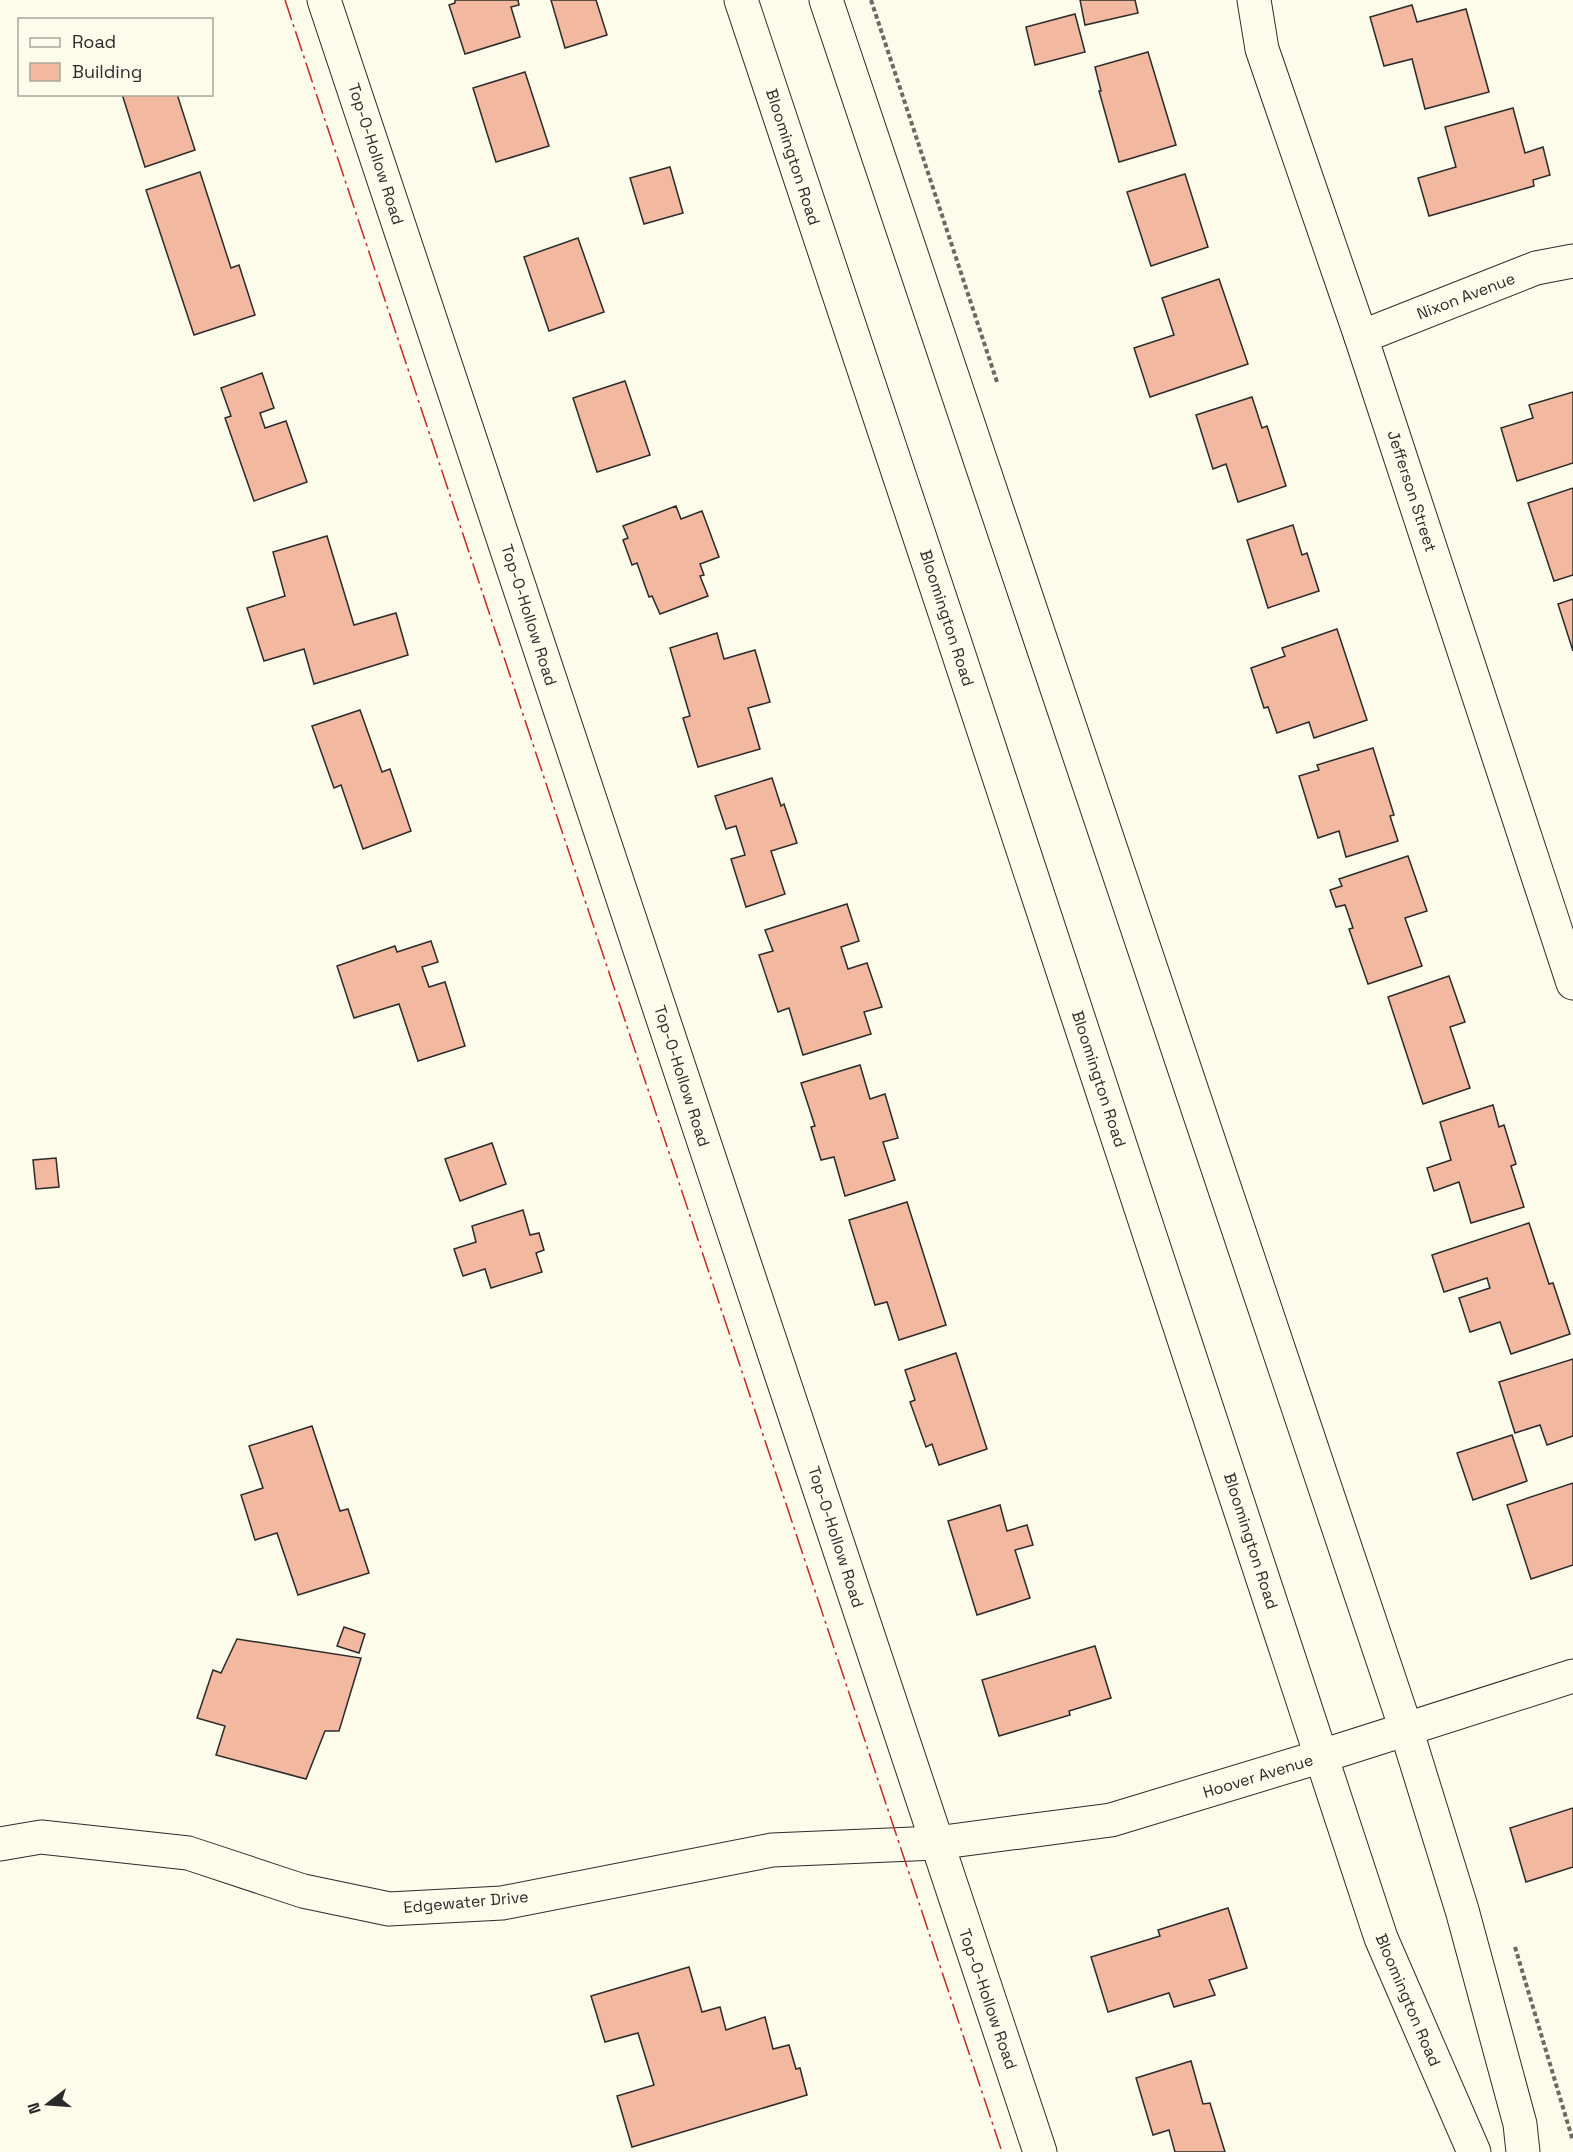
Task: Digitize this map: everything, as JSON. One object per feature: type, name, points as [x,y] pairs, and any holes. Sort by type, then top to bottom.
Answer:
[{"type":"street","name":"Top-O-Hollow Road","points":[[324,0],[1040,2152]]},
{"type":"street","name":"Bloomington Road","points":[[741,0],[1381,1938],[1474,2152]]},
{"type":"street","points":[[826,0],[1406,1729],[1462,1910],[1520,2124],[1523,2152]]},
{"type":"street","name":"Jefferson Street","points":[[1254,0],[1262,50],[1361,337],[1573,983]]},
{"type":"street","name":"Nixon Avenue","points":[[1361,337],[1536,268],[1573,261]]},
{"type":"street","name":"Hoover Avenue","points":[[936,1843],[1111,1820],[1573,1676]]},
{"type":"street","name":"Edgewater Drive","points":[[0,1844],[41,1837],[188,1853],[303,1891],[389,1909],[502,1903],[772,1850],[936,1843]]},
{"type":"building","points":[[455,0],[518,0],[519,5],[511,7],[520,37],[465,54],[449,5],[455,3]]},
{"type":"building","points":[[551,0],[596,0],[607,35],[565,48]]},
{"type":"building","points":[[1080,0],[1135,0],[1138,13],[1085,25]]},
{"type":"building","points":[[1412,5],[1417,22],[1466,9],[1489,92],[1425,109],[1412,59],[1384,66],[1370,17]]},
{"type":"building","points":[[1075,14],[1085,52],[1035,65],[1026,27]]},
{"type":"building","points":[[1148,52],[1176,145],[1119,162],[1099,91],[1101,91],[1095,67]]},
{"type":"building","points":[[525,72],[549,146],[496,162],[473,88]]},
{"type":"building","points":[[123,96],[178,96],[195,150],[145,167]]},
{"type":"building","points":[[1513,108],[1525,153],[1543,147],[1550,175],[1533,180],[1534,186],[1429,216],[1418,178],[1456,167],[1445,127]]},
{"type":"building","points":[[670,167],[683,213],[644,224],[630,178]]},
{"type":"building","points":[[200,172],[231,268],[239,265],[255,315],[194,335],[146,190]]},
{"type":"building","points":[[1185,174],[1208,247],[1151,266],[1127,192]]},
{"type":"building","points":[[578,238],[604,312],[549,331],[524,257]]},
{"type":"building","points":[[1219,279],[1248,364],[1150,397],[1134,348],[1174,335],[1162,298]]},
{"type":"building","points":[[262,373],[274,408],[260,413],[265,428],[286,421],[307,482],[254,501],[225,418],[231,416],[221,388]]},
{"type":"building","points":[[625,381],[650,455],[597,472],[573,398]]},
{"type":"building","points":[[1573,392],[1573,463],[1517,481],[1501,428],[1533,418],[1529,405]]},
{"type":"building","points":[[1252,397],[1262,428],[1267,426],[1286,486],[1238,502],[1226,464],[1213,469],[1196,415]]},
{"type":"building","points":[[1573,488],[1573,575],[1554,581],[1528,503]]},
{"type":"building","points":[[676,506],[681,519],[702,511],[719,557],[700,564],[704,575],[700,576],[708,596],[660,614],[652,596],[649,597],[637,563],[632,565],[623,540],[628,538],[623,526]]},
{"type":"building","points":[[1293,525],[1302,555],[1307,553],[1319,591],[1268,608],[1247,540]]},
{"type":"building","points":[[327,536],[354,625],[396,613],[408,655],[314,684],[304,649],[264,661],[247,608],[285,596],[273,552]]},
{"type":"building","points":[[1573,599],[1573,651],[1558,604]]},
{"type":"building","points":[[1337,629],[1367,720],[1314,738],[1309,722],[1277,733],[1268,707],[1264,708],[1251,668],[1285,656],[1282,648]]},
{"type":"building","points":[[717,633],[724,659],[755,650],[770,702],[748,708],[760,749],[698,767],[683,718],[690,716],[670,648]]},
{"type":"building","points":[[360,710],[382,772],[390,769],[411,831],[363,849],[341,785],[334,788],[312,726]]},
{"type":"building","points":[[1373,748],[1394,815],[1390,816],[1398,841],[1346,857],[1339,831],[1318,838],[1299,776],[1319,770],[1317,765]]},
{"type":"building","points":[[772,778],[781,806],[784,804],[797,843],[771,851],[785,894],[746,907],[731,859],[745,855],[736,826],[726,829],[715,796]]},
{"type":"building","points":[[1408,856],[1427,911],[1405,918],[1422,966],[1368,984],[1349,929],[1353,928],[1345,905],[1336,907],[1330,890],[1342,886],[1339,879]]},
{"type":"building","points":[[847,904],[859,941],[841,947],[848,969],[867,963],[882,1007],[864,1012],[871,1034],[803,1055],[789,1008],[778,1012],[759,955],[773,951],[765,930]]},
{"type":"building","points":[[431,941],[438,962],[422,967],[429,987],[445,982],[465,1046],[418,1061],[399,1004],[354,1018],[337,966],[395,946],[397,952]]},
{"type":"building","points":[[1449,976],[1465,1022],[1450,1027],[1470,1088],[1423,1104],[1388,997]]},
{"type":"building","points":[[860,1065],[870,1099],[885,1094],[898,1138],[883,1142],[895,1180],[845,1196],[834,1157],[821,1160],[811,1127],[815,1126],[801,1083]]},
{"type":"building","points":[[1493,1105],[1499,1127],[1504,1125],[1516,1164],[1511,1166],[1524,1207],[1471,1223],[1459,1182],[1434,1191],[1427,1168],[1451,1160],[1440,1122]]},
{"type":"building","points":[[492,1143],[506,1184],[460,1201],[445,1159]]},
{"type":"building","points":[[56,1158],[59,1187],[36,1189],[33,1160]]},
{"type":"building","points":[[907,1202],[946,1325],[899,1340],[887,1302],[875,1305],[849,1220]]},
{"type":"building","points":[[523,1210],[530,1235],[539,1233],[544,1250],[536,1253],[542,1272],[491,1288],[485,1269],[463,1276],[454,1249],[476,1242],[472,1226]]},
{"type":"building","points":[[1529,1223],[1549,1284],[1553,1283],[1570,1334],[1511,1354],[1500,1322],[1470,1332],[1459,1298],[1490,1288],[1487,1278],[1444,1292],[1432,1255]]},
{"type":"building","points":[[956,1353],[987,1449],[939,1465],[932,1444],[926,1447],[910,1402],[915,1400],[905,1370]]},
{"type":"building","points":[[1573,1359],[1573,1436],[1547,1445],[1540,1425],[1515,1433],[1499,1382]]},
{"type":"building","points":[[312,1426],[340,1511],[348,1509],[369,1573],[298,1595],[277,1533],[255,1540],[241,1495],[263,1488],[249,1446]]},
{"type":"building","points":[[1512,1435],[1527,1481],[1473,1500],[1457,1453]]},
{"type":"building","points":[[1573,1483],[1573,1565],[1531,1579],[1507,1505]]},
{"type":"building","points":[[1000,1505],[1007,1531],[1027,1525],[1033,1545],[1015,1550],[1030,1598],[977,1615],[948,1521]]},
{"type":"building","points":[[344,1627],[365,1634],[359,1653],[337,1646]]},
{"type":"building","points":[[237,1639],[361,1658],[339,1731],[325,1731],[306,1779],[216,1755],[225,1726],[197,1718],[213,1670],[221,1673]]},
{"type":"building","points":[[1095,1646],[1111,1698],[1069,1711],[1070,1715],[999,1736],[982,1680]]},
{"type":"building","points":[[1573,1808],[1573,1867],[1526,1882],[1510,1828]]},
{"type":"building","points":[[1228,1908],[1247,1968],[1209,1980],[1215,1995],[1174,2007],[1169,1993],[1108,2012],[1091,1957],[1160,1936],[1158,1930]]},
{"type":"building","points":[[689,1967],[702,2012],[720,2007],[726,2030],[765,2017],[773,2049],[789,2045],[796,2069],[800,2068],[807,2095],[632,2147],[617,2096],[654,2085],[638,2033],[605,2042],[591,1996]]},
{"type":"building","points":[[1191,2061],[1203,2104],[1210,2103],[1225,2152],[1175,2152],[1169,2130],[1153,2135],[1136,2078]]},
{"type":"power","points":[[285,0],[1002,2152]]}]
